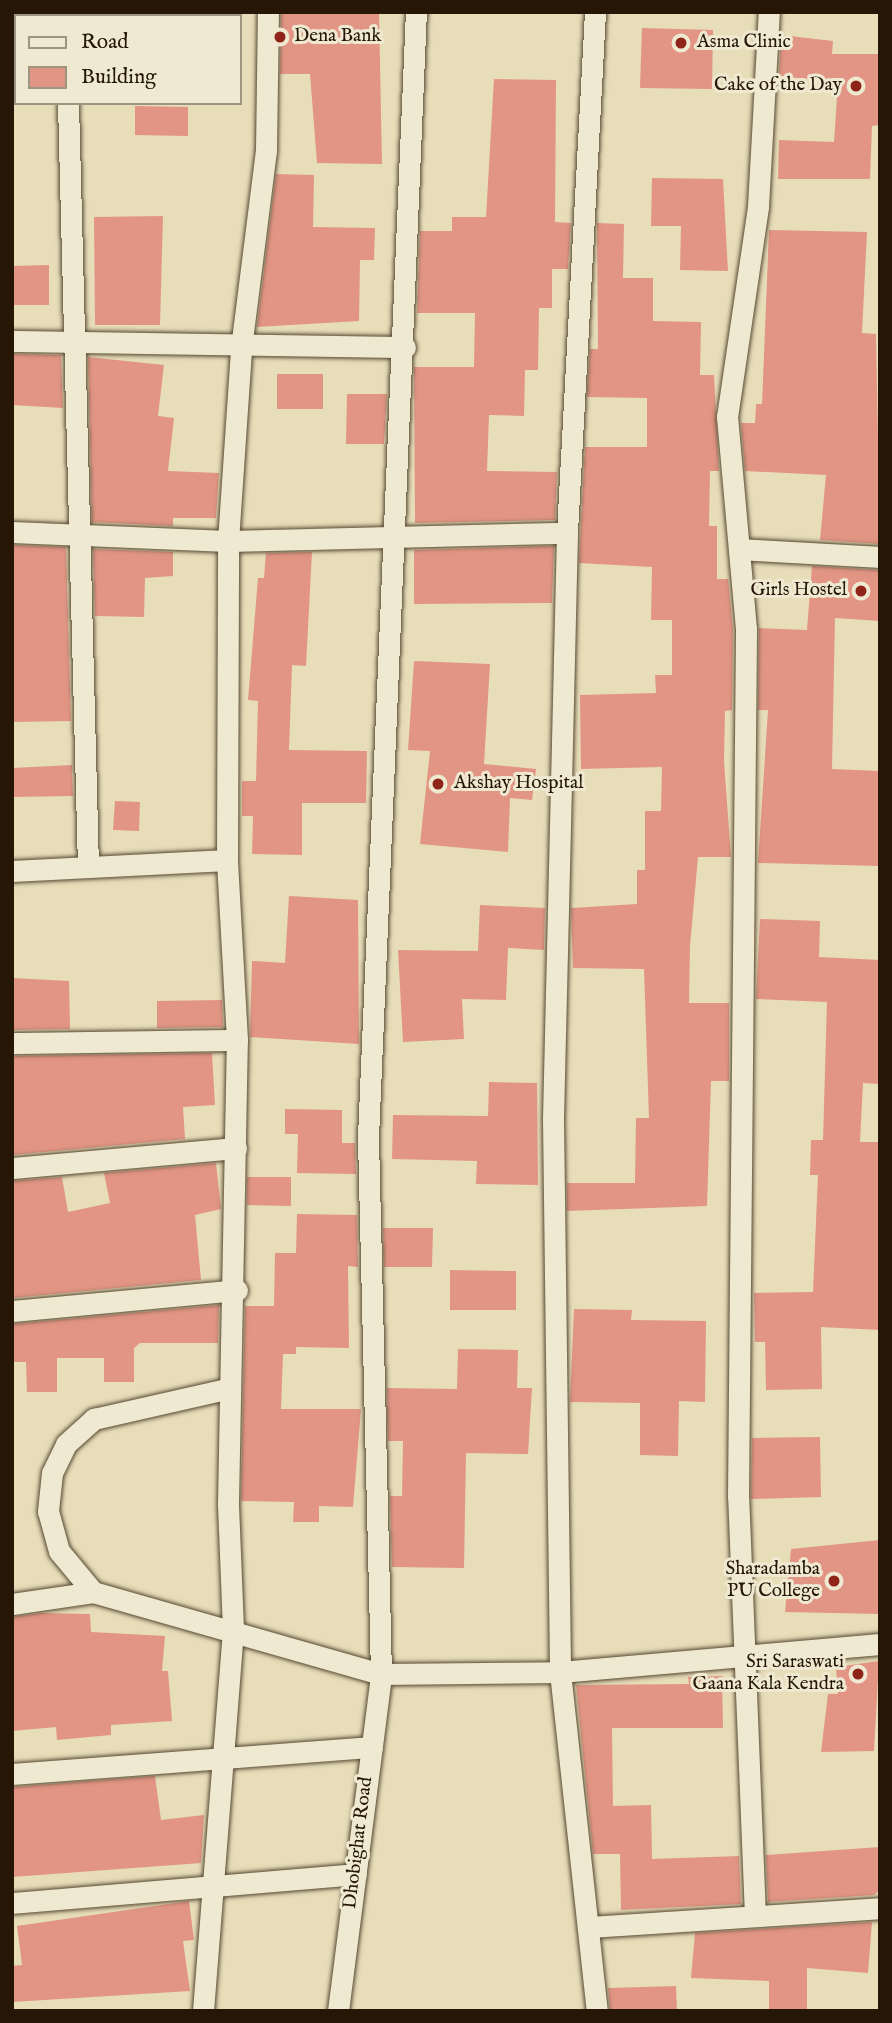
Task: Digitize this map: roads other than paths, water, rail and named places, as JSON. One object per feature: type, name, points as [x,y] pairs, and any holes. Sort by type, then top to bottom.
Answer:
[{"type":"street","points":[[198,2010],[228,1756],[233,1629],[230,1388],[237,1290],[237,1040],[227,860],[228,541],[241,348],[266,151],[268,12]]},
{"type":"street","name":"Dhobighat Road","points":[[338,2011],[381,1674],[368,1137],[399,533],[416,12]]},
{"type":"street","points":[[595,12],[567,533],[553,1119],[560,1672],[597,2011]]},
{"type":"street","points":[[755,1916],[738,1484],[746,629],[727,417],[758,206],[769,12]]},
{"type":"street","points":[[68,105],[88,867]]},
{"type":"street","points":[[12,341],[241,348],[405,347]]},
{"type":"street","points":[[12,532],[79,532],[228,541],[399,533],[567,533]]},
{"type":"street","points":[[739,549],[880,557]]},
{"type":"street","points":[[12,871],[227,860]]},
{"type":"street","points":[[12,1043],[237,1040]]},
{"type":"street","points":[[12,1168],[236,1148]]},
{"type":"street","points":[[12,1311],[237,1290]]},
{"type":"street","points":[[93,1592],[59,1550],[48,1511],[51,1473],[66,1444],[94,1419],[230,1388]]},
{"type":"street","points":[[12,1604],[93,1592],[233,1629],[381,1674],[560,1672],[744,1653],[880,1644]]},
{"type":"street","points":[[12,1774],[372,1747]]},
{"type":"street","points":[[12,1903],[356,1874]]},
{"type":"street","points":[[588,1927],[880,1908]]},
{"type":"place","name":"Dena Bank","points":[[280,37]]},
{"type":"place","name":"Asma Clinic","points":[[681,43]]},
{"type":"place","name":"Cake of the Day","points":[[856,86]]},
{"type":"place","name":"Girls Hostel","points":[[861,591]]},
{"type":"place","name":"Akshay Hospital","points":[[438,784]]},
{"type":"place","name":"Sharadamba PU College","points":[[834,1581]]},
{"type":"place","name":"Sri Saraswati Gaana Kala Kendra","points":[[858,1674]]}]
